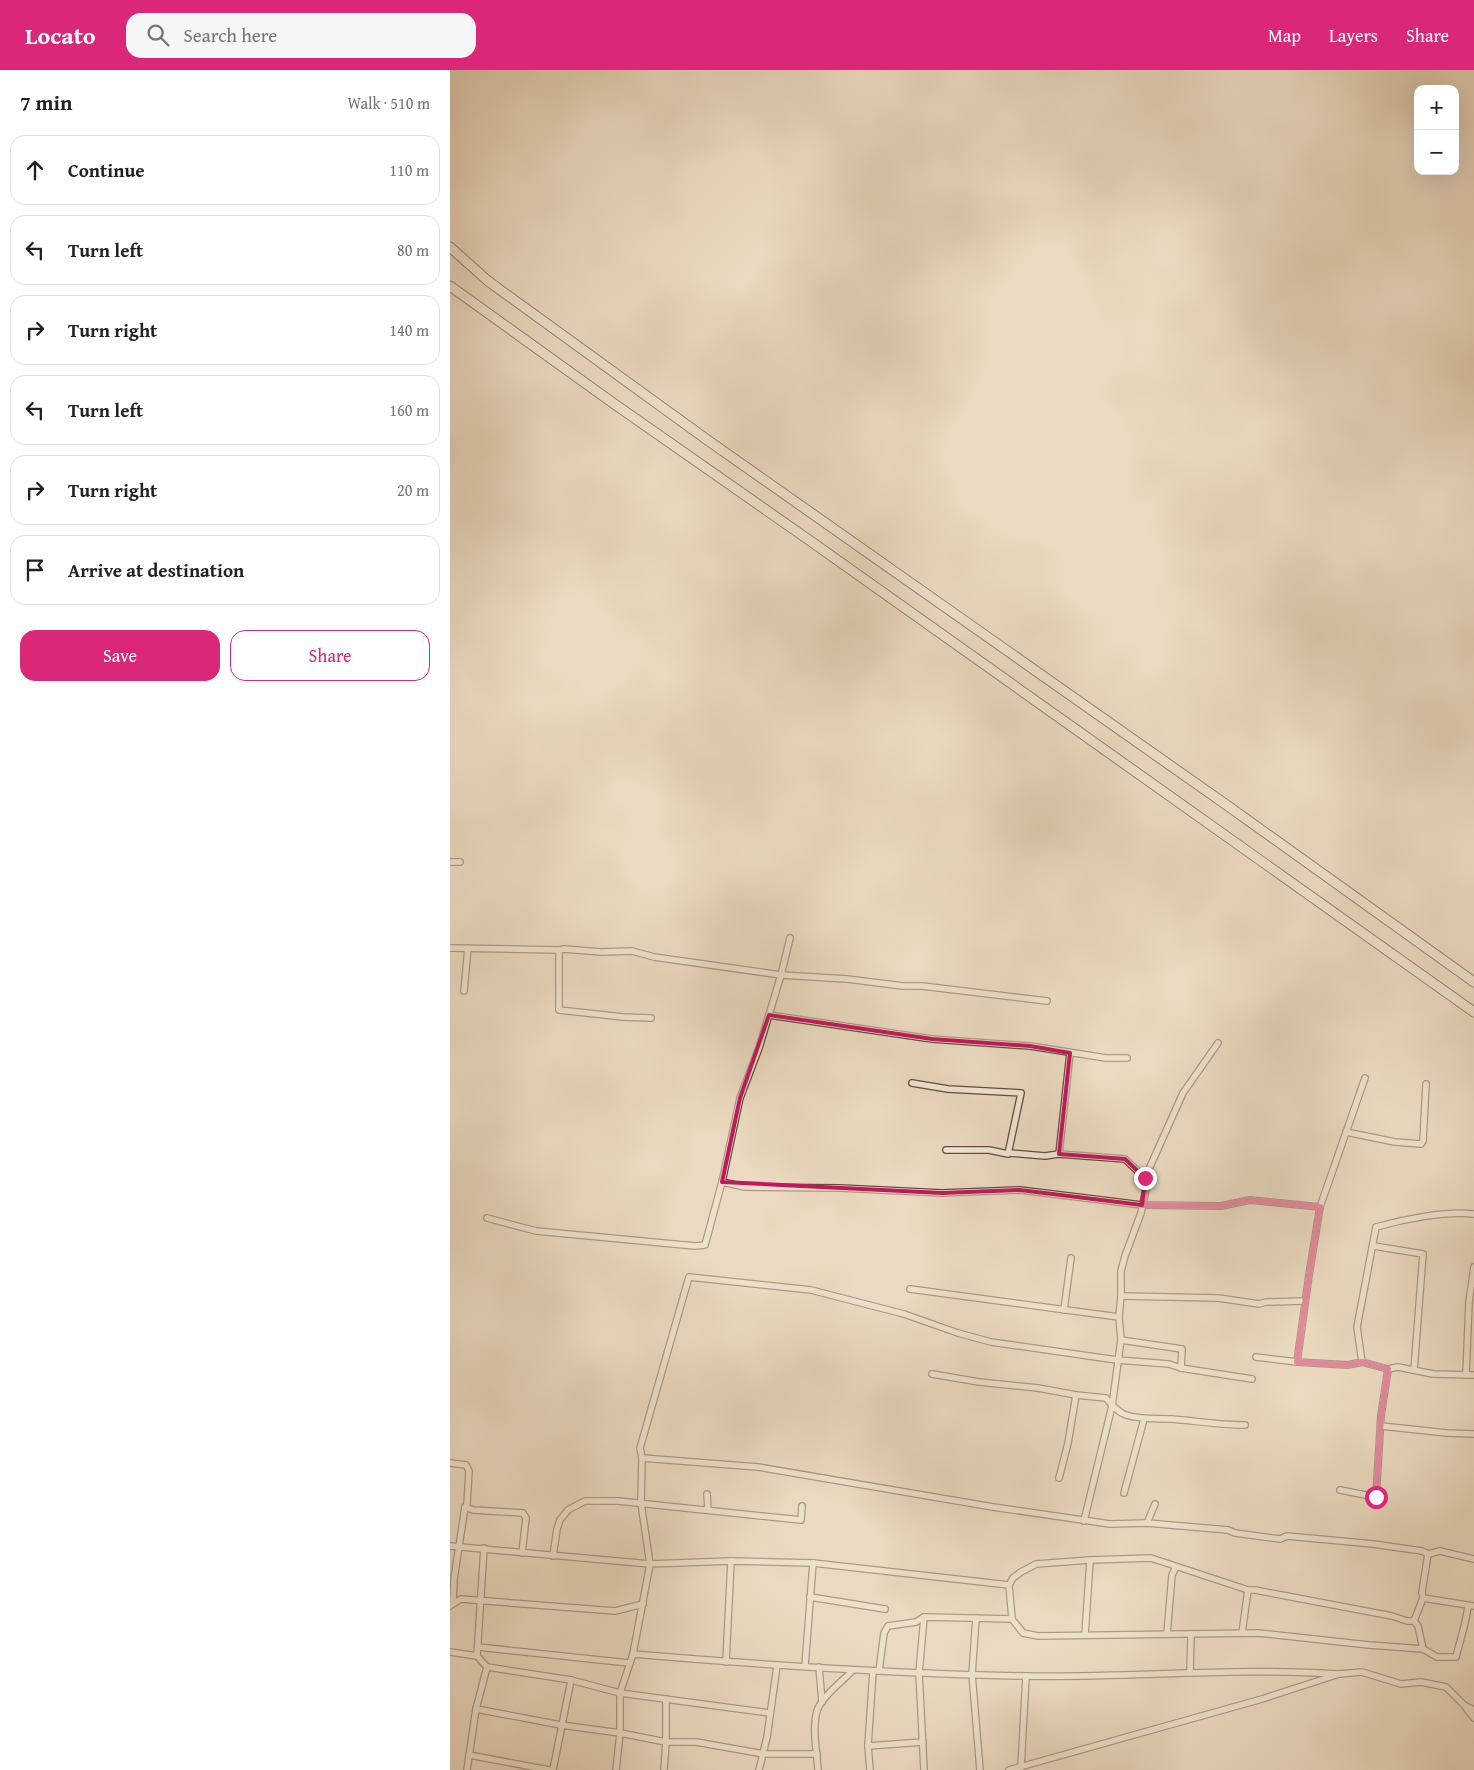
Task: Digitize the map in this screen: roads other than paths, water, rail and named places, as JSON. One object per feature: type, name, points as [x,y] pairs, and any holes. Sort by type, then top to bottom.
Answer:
[{"type":"street","points":[[450,247],[488,281],[706,439],[1474,982]]},
{"type":"street","points":[[450,286],[605,398],[809,540],[1474,1012]]},
{"type":"street","points":[[450,862],[460,862]]},
{"type":"street","points":[[487,1218],[536,1231],[695,1246],[705,1245],[722,1182],[740,1098],[760,1048],[790,938]]},
{"type":"street","points":[[450,948],[564,949],[601,952],[632,950],[654,957],[781,975],[922,986],[1047,1001]]},
{"type":"street","points":[[464,991],[468,948]]},
{"type":"street","points":[[559,950],[559,1010],[651,1018]]},
{"type":"street","points":[[769,1016],[932,1038],[1030,1046],[1070,1054],[1106,1058],[1127,1058]]},
{"type":"street","points":[[1145,1178],[1183,1093],[1218,1043]]},
{"type":"street","points":[[1059,1154],[1070,1054]]},
{"type":"street","points":[[1297,1362],[1320,1207],[1365,1078]]},
{"type":"street","points":[[912,1083],[948,1089],[1021,1092],[1009,1152]]},
{"type":"street","points":[[1346,1132],[1396,1142],[1421,1144],[1426,1084]]},
{"type":"street","points":[[946,1150],[988,1150],[1008,1154],[1009,1152],[1045,1156],[1059,1154],[1125,1159],[1145,1178],[1147,1185],[1141,1213],[1124,1256],[1121,1271],[1122,1296],[1119,1317],[1121,1340],[1112,1406],[1084,1521]]},
{"type":"street","points":[[722,1182],[745,1186],[942,1193],[1020,1190],[1142,1205],[1221,1206],[1250,1200],[1320,1207]]},
{"type":"street","points":[[1362,1362],[1357,1326],[1376,1228],[1397,1221],[1462,1213],[1474,1214]]},
{"type":"street","points":[[1374,1246],[1423,1254],[1414,1370]]},
{"type":"street","points":[[1064,1310],[1071,1258]]},
{"type":"street","points":[[1466,1375],[1469,1302],[1474,1267]]},
{"type":"street","points":[[616,1770],[620,1733],[620,1693],[633,1654],[650,1564],[641,1503],[642,1458],[640,1448],[689,1277],[811,1290],[904,1314],[958,1333],[991,1342],[1117,1360],[1169,1364],[1181,1368],[1252,1379]]},
{"type":"street","points":[[910,1289],[1119,1317]]},
{"type":"street","points":[[1122,1296],[1218,1298],[1259,1304],[1266,1302],[1306,1301]]},
{"type":"street","points":[[1121,1340],[1182,1349],[1181,1368]]},
{"type":"street","points":[[1256,1357],[1348,1365],[1362,1362],[1388,1369],[1398,1367],[1433,1374],[1474,1375]]},
{"type":"street","points":[[1340,1490],[1376,1497],[1381,1416],[1388,1369]]},
{"type":"street","points":[[932,1374],[979,1382],[1106,1398],[1112,1406],[1124,1415],[1144,1419],[1170,1419],[1221,1425],[1244,1425]]},
{"type":"street","points":[[1058,1478],[1068,1439],[1076,1395]]},
{"type":"street","points":[[1124,1493],[1144,1419]]},
{"type":"street","points":[[1381,1426],[1447,1434],[1474,1434]]},
{"type":"street","points":[[642,1458],[758,1467],[1084,1521],[1110,1524],[1147,1523],[1228,1530],[1235,1534],[1280,1539],[1287,1536],[1373,1544],[1422,1551],[1428,1554],[1440,1551],[1474,1559]]},
{"type":"street","points":[[450,1463],[466,1465],[469,1471],[467,1504],[454,1579],[452,1604]]},
{"type":"street","points":[[707,1494],[708,1510]]},
{"type":"street","points":[[554,1556],[560,1520],[568,1510],[585,1501],[641,1503],[801,1520],[802,1506]]},
{"type":"street","points":[[1147,1523],[1155,1504]]},
{"type":"street","points":[[465,1507],[473,1510],[523,1513],[526,1518],[522,1553]]},
{"type":"street","points":[[450,1546],[650,1564],[730,1561],[813,1563],[1009,1585]]},
{"type":"street","points":[[477,1656],[484,1548]]},
{"type":"street","points":[[1414,1621],[1423,1598],[1422,1592],[1428,1554]]},
{"type":"street","points":[[1414,1621],[1248,1590],[1152,1558],[1036,1564],[1013,1578],[1009,1585],[1012,1619],[1023,1633],[1038,1636],[1258,1633],[1423,1650],[1437,1657],[1456,1657],[1471,1606],[1423,1598]]},
{"type":"street","points":[[1085,1635],[1090,1560]]},
{"type":"street","points":[[726,1662],[730,1561]]},
{"type":"street","points":[[805,1666],[813,1563]]},
{"type":"street","points":[[1167,1634],[1172,1575],[1176,1567]]},
{"type":"street","points":[[1242,1633],[1248,1590]]},
{"type":"street","points":[[810,1596],[885,1609]]},
{"type":"street","points":[[452,1604],[462,1599],[614,1611],[643,1604]]},
{"type":"street","points":[[870,1770],[868,1746],[876,1671],[885,1629],[888,1626],[916,1622],[924,1617],[1012,1619]]},
{"type":"street","points":[[924,1617],[919,1672],[924,1770]]},
{"type":"street","points":[[976,1618],[972,1674],[980,1770]]},
{"type":"street","points":[[1414,1621],[1418,1626],[1423,1650]]},
{"type":"street","points":[[1190,1673],[1191,1634]]},
{"type":"street","points":[[478,1647],[629,1663]]},
{"type":"street","points":[[450,1652],[477,1656],[487,1667],[572,1680],[620,1693],[770,1713]]},
{"type":"street","points":[[633,1654],[777,1666],[1026,1676],[1290,1670],[1339,1674],[1362,1672],[1401,1684],[1421,1682],[1446,1687],[1474,1718]]},
{"type":"street","points":[[759,1770],[764,1754],[777,1666]]},
{"type":"street","points":[[467,1770],[476,1708],[487,1667]]},
{"type":"street","points":[[819,1667],[822,1702]]},
{"type":"street","points":[[818,1770],[817,1712],[822,1702],[853,1670]]},
{"type":"street","points":[[1009,1770],[1262,1699],[1339,1674]]},
{"type":"street","points":[[1021,1767],[1026,1676]]},
{"type":"street","points":[[553,1770],[572,1680]]},
{"type":"street","points":[[664,1770],[666,1699]]},
{"type":"street","points":[[1464,1705],[1474,1710]]},
{"type":"street","points":[[476,1708],[562,1725],[666,1742],[696,1742],[764,1754],[817,1754]]},
{"type":"street","points":[[868,1746],[923,1742]]},
{"type":"street","points":[[469,1755],[549,1770]]}]
